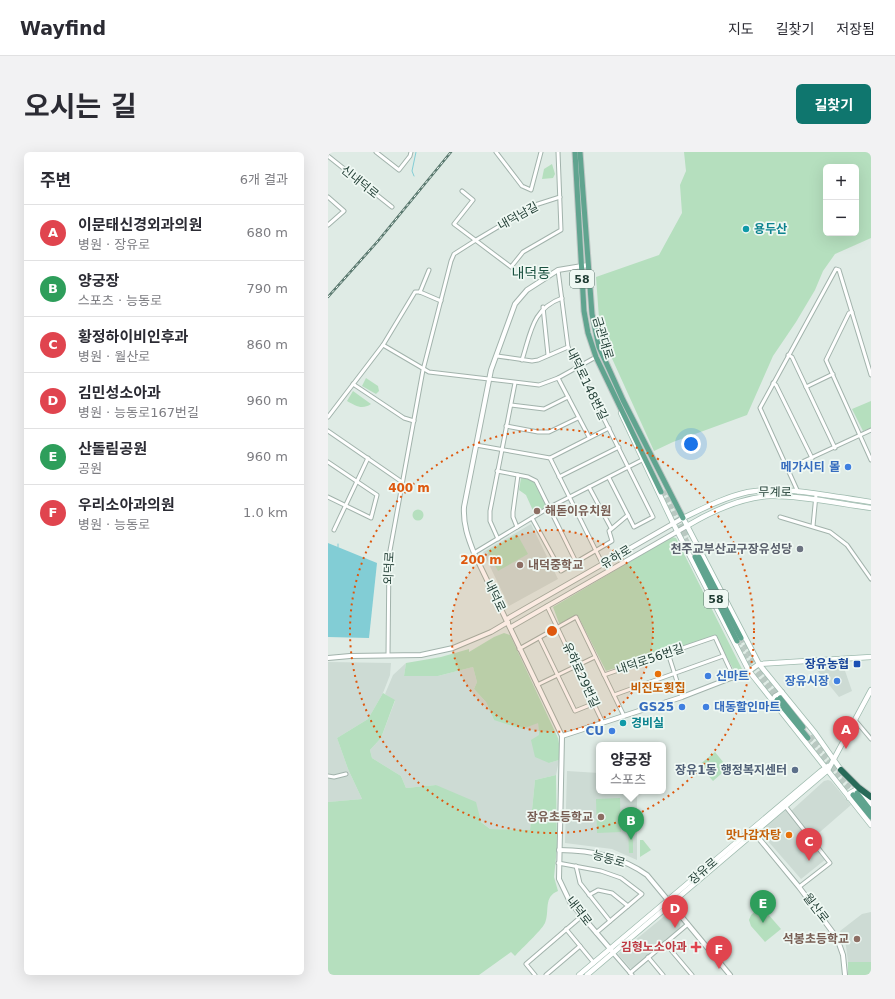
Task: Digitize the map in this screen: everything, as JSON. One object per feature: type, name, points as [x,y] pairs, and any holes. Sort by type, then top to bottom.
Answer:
[{"type":"highway","points":[[841,770],[854,794],[871,797]]},
{"type":"main road","name":"금관대로","points":[[575,152],[584,311],[588,333],[596,357],[616,400],[663,491],[606,372],[599,347]]},
{"type":"main road","name":"58","points":[[580,152],[588,275],[592,314],[599,347]]},
{"type":"main road","points":[[599,347],[687,526],[759,664],[782,692],[827,769],[871,811]]},
{"type":"main road","points":[[616,400],[624,422],[642,460],[748,671],[777,700],[809,737],[841,770]]},
{"type":"main road","name":"무계로","points":[[683,518],[728,497],[749,492],[770,490],[798,492],[871,502]]},
{"type":"main road","name":"무계로","points":[[687,526],[720,508],[770,496],[792,497],[871,508]]},
{"type":"main road","name":"58","points":[[697,557],[739,639]]},
{"type":"main road","points":[[748,671],[759,664],[871,657]]},
{"type":"main road","points":[[827,769],[833,763],[871,690]]},
{"type":"main road","points":[[777,700],[809,737]]},
{"type":"main road","name":"장유로","points":[[753,831],[786,807],[827,769]]},
{"type":"main road","name":"장유로","points":[[587,975],[612,951],[669,902],[827,769]]},
{"type":"main road","points":[[854,794],[871,804]]},
{"type":"main road","points":[[854,794],[871,817]]},
{"type":"main road","points":[[854,794],[871,825]]},
{"type":"main road","name":"장유로","points":[[579,975],[612,951]]},
{"type":"street","points":[[376,152],[399,170],[410,156],[411,152]]},
{"type":"street","points":[[496,152],[511,175],[522,186],[531,190],[541,152]]},
{"type":"street","points":[[462,190],[473,200],[454,224],[511,267],[522,252],[561,230],[558,152]]},
{"type":"street","name":"신내덕로","points":[[328,155],[392,207]]},
{"type":"street","name":"내덕남길","points":[[454,254],[536,205],[560,196]]},
{"type":"street","points":[[328,197],[344,211],[328,225]]},
{"type":"street","name":"외덕로","points":[[388,655],[389,556],[423,370],[454,254]]},
{"type":"street","name":"내덕로","points":[[588,265],[558,270],[536,282],[517,299],[490,378],[464,507],[463,520],[466,534],[474,553],[509,623],[519,649],[562,736],[558,862],[559,879],[570,902],[612,951]]},
{"type":"street","points":[[798,492],[760,411],[760,408],[836,269],[839,270],[871,375]]},
{"type":"street","points":[[420,292],[429,270]]},
{"type":"street","name":"내덕로148번길","points":[[558,270],[568,347],[630,467],[653,517],[634,527],[628,515]]},
{"type":"street","points":[[328,417],[382,345],[415,292],[420,292],[441,301]]},
{"type":"street","points":[[522,360],[537,316],[543,307],[562,298]]},
{"type":"street","points":[[543,307],[548,355]]},
{"type":"street","points":[[852,312],[850,313],[826,360],[871,460]]},
{"type":"street","points":[[382,345],[423,370],[429,372],[490,378],[515,383],[539,385],[558,378],[596,357]]},
{"type":"street","points":[[498,356],[522,360],[538,360],[568,347]]},
{"type":"street","points":[[788,355],[792,357],[835,448]]},
{"type":"street","points":[[806,387],[833,374]]},
{"type":"street","points":[[558,378],[589,437]]},
{"type":"street","points":[[498,539],[490,521],[497,471],[515,383]]},
{"type":"street","points":[[773,383],[776,385],[812,458]]},
{"type":"street","points":[[353,384],[404,418],[414,421]]},
{"type":"street","points":[[511,405],[544,409],[568,397]]},
{"type":"street","points":[[506,426],[538,432],[549,432],[578,418]]},
{"type":"street","points":[[476,445],[502,448],[550,458],[609,428]]},
{"type":"street","points":[[328,430],[402,482]]},
{"type":"street","points":[[787,469],[860,437],[871,430]]},
{"type":"street","points":[[559,477],[619,447]]},
{"type":"street","points":[[334,530],[368,458]]},
{"type":"street","points":[[550,458],[603,565]]},
{"type":"street","points":[[474,553],[568,497],[609,478],[642,460]]},
{"type":"street","points":[[328,462],[377,495],[371,518],[328,497]]},
{"type":"street","points":[[497,471],[528,477],[536,481],[576,562]]},
{"type":"street","points":[[517,527],[513,517],[513,512],[518,475]]},
{"type":"street","points":[[532,518],[561,571],[612,541],[609,531],[628,515],[609,478]]},
{"type":"street","points":[[589,487],[611,528]]},
{"type":"street","points":[[813,526],[816,495]]},
{"type":"street","points":[[780,517],[830,532],[847,545],[871,579]]},
{"type":"street","name":"유하로","points":[[509,623],[683,518]]},
{"type":"street","name":"유하로","points":[[328,658],[350,656],[421,655],[453,648],[547,606],[687,526]]},
{"type":"street","name":"유하로29번길","points":[[547,606],[603,723]]},
{"type":"street","name":"내덕로56번길","points":[[558,627],[576,617],[604,675],[715,638],[723,656]]},
{"type":"street","points":[[519,649],[558,627]]},
{"type":"street","points":[[540,638],[575,711],[594,704]]},
{"type":"street","points":[[668,653],[682,697]]},
{"type":"street","points":[[614,695],[723,656],[734,678]]},
{"type":"street","points":[[537,685],[595,657]]},
{"type":"street","points":[[562,736],[682,697],[734,678],[748,671]]},
{"type":"street","points":[[604,675],[624,716]]},
{"type":"street","points":[[777,700],[775,696],[782,692]]},
{"type":"street","points":[[855,720],[871,739]]},
{"type":"street","points":[[328,776],[334,777],[346,774]]},
{"type":"street","name":"월산로","points":[[786,807],[830,863],[799,887]]},
{"type":"street","name":"월산로","points":[[753,831],[799,887],[837,938],[843,955],[845,975]]},
{"type":"street","name":"능동로","points":[[559,850],[589,853],[622,860],[647,876],[730,975]]},
{"type":"street","points":[[558,862],[601,871],[621,878],[642,894],[596,933]]},
{"type":"street","points":[[576,866],[580,883],[610,921]]},
{"type":"street","points":[[589,895],[598,890],[612,893],[628,906]]},
{"type":"street","points":[[535,975],[526,964],[582,916]]},
{"type":"street","points":[[612,951],[631,974],[648,957],[688,924]]},
{"type":"street","points":[[566,929],[594,963]]},
{"type":"street","points":[[665,943],[692,975]]},
{"type":"street","points":[[546,975],[580,946]]},
{"type":"street","points":[[648,957],[663,975]]},
{"type":"shaded area","name":"내덕중학교","points":[[531,524],[558,579],[509,606],[483,552]]},
{"type":"shaded area","points":[[328,662],[391,663],[390,675],[383,693],[368,719],[337,738],[348,769],[362,799],[328,802]]},
{"type":"shaded area","points":[[406,663],[404,676],[438,676],[473,667],[477,682],[474,689],[486,702],[494,720],[538,723],[539,735],[549,763],[559,760],[556,775],[535,780],[530,830],[490,829],[436,785],[406,788],[401,776],[372,758],[370,750],[381,738],[395,701],[385,694],[393,675]]},
{"type":"shaded area","name":"장유시장","points":[[843,665],[852,691],[839,697],[817,670],[819,667]]},
{"type":"shaded area","name":"장유초등학교","points":[[567,771],[596,773],[596,794],[637,794],[637,860],[612,849],[565,843]]},
{"type":"shaded area","points":[[824,781],[831,781],[851,805],[813,838],[791,811]]},
{"type":"shaded area","points":[[786,809],[826,859],[801,879],[761,833],[762,828]]},
{"type":"shaded area","name":"석봉초등학교","points":[[871,912],[871,962],[848,962],[846,946],[840,931],[862,914]]},
{"type":"shaded area","points":[[667,914],[672,914],[680,924],[680,928],[633,969],[630,968],[618,954]]},
{"type":"green space","points":[[684,152],[871,152],[871,238],[835,254],[823,271],[815,290],[773,356],[747,415],[673,442],[654,451],[600,332],[596,277],[659,255],[682,213],[680,185],[686,171]]},
{"type":"green space","points":[[552,164],[555,174],[553,178],[542,179],[544,169]]},
{"type":"green space","points":[[366,378],[378,386],[379,391],[376,394],[362,386]]},
{"type":"green space","points":[[353,391],[371,404],[362,407],[356,406],[347,401]]},
{"type":"green space","points":[[871,401],[871,428],[863,431],[852,409]]},
{"type":"green space","points":[[524,477],[536,483],[548,506],[534,513],[526,495],[519,490],[521,478]]},
{"type":"green space","points":[[418,509],[422,511],[424,515],[422,519],[418,521],[414,519],[412,515],[414,511]]},
{"type":"green space","points":[[517,534],[528,554],[498,571],[487,551]]},
{"type":"green space","points":[[672,537],[676,538],[743,671],[736,674],[715,636],[606,671],[578,616],[561,624],[559,623],[553,607]]},
{"type":"green space","points":[[504,633],[510,635],[558,738],[560,749],[559,760],[549,763],[535,757],[531,740],[539,735],[538,723],[522,729],[494,720],[486,702],[474,689],[477,682],[473,667],[438,676],[404,676],[406,663],[441,657],[469,649],[469,652],[494,637]]},
{"type":"green space","points":[[383,693],[395,700],[381,738],[370,750],[372,758],[401,776],[406,788],[436,785],[476,802],[481,822],[490,829],[530,830],[535,780],[556,775],[557,848],[554,877],[558,891],[550,897],[545,923],[536,935],[515,956],[511,952],[479,975],[328,975],[328,802],[362,799],[348,769],[337,738],[368,719]]},
{"type":"green space","points":[[715,752],[728,768],[713,781],[699,765]]},
{"type":"green space","points":[[620,798],[621,832],[597,833],[596,799]]},
{"type":"green space","points":[[628,828],[633,828],[633,853],[629,853]]},
{"type":"green space","points":[[640,840],[643,840],[651,850],[640,857]]},
{"type":"green space","points":[[761,906],[781,929],[765,942],[751,926],[749,920],[751,915]]},
{"type":"green space","points":[[848,962],[871,962],[871,975],[848,975]]},
{"type":"water","points":[[328,543],[377,563],[369,638],[328,637]]},
{"type":"waterway","points":[[414,176],[412,171],[416,152]]},
{"type":"tunnel","points":[[665,490],[689,537]]},
{"type":"tunnel","points":[[661,492],[695,557]]},
{"type":"tunnel","points":[[741,638],[758,669],[780,697]]},
{"type":"tunnel","points":[[737,641],[752,668],[777,699]]},
{"type":"tunnel","points":[[810,736],[857,793]]},
{"type":"tunnel","points":[[808,738],[853,795]]},
{"type":"railway","points":[[328,297],[378,241],[451,152]]},
{"type":"place","name":"용두산","points":[[746,229]]},
{"type":"place","name":"메가시티 몰","points":[[848,467]]},
{"type":"place","name":"해돋이유치원","points":[[537,511]]},
{"type":"place","name":"천주교부산교구장유성당","points":[[800,549]]},
{"type":"place","name":"내덕중학교","points":[[520,565]]},
{"type":"place","name":"장유농협","points":[[857,664]]},
{"type":"place","name":"비진도횟집","points":[[658,674]]},
{"type":"place","name":"신마트","points":[[708,676]]},
{"type":"place","name":"장유시장","points":[[837,681]]},
{"type":"place","name":"GS25","points":[[682,707]]},
{"type":"place","name":"대동할인마트","points":[[706,707]]},
{"type":"place","name":"경비실","points":[[623,723]]},
{"type":"place","name":"CU","points":[[612,731]]},
{"type":"place","name":"이문태신경외과의원","points":[[846,749]]},
{"type":"place","name":"장유1동 행정복지센터","points":[[795,770]]},
{"type":"place","name":"장유초등학교","points":[[601,817]]},
{"type":"place","name":"맛나감자탕","points":[[789,835]]},
{"type":"place","name":"양궁장","points":[[631,840]]},
{"type":"place","name":"황정하이비인후과","points":[[809,861]]},
{"type":"place","name":"산돌림공원","points":[[763,923]]},
{"type":"place","name":"김민성소아과","points":[[675,928]]},
{"type":"place","name":"석봉초등학교","points":[[857,939]]},
{"type":"place","name":"김형노소아과","points":[[696,947]]},
{"type":"place","name":"우리소아과의원","points":[[719,969]]},
{"type":"district","name":"내덕동","points":[[531,273]]}]
